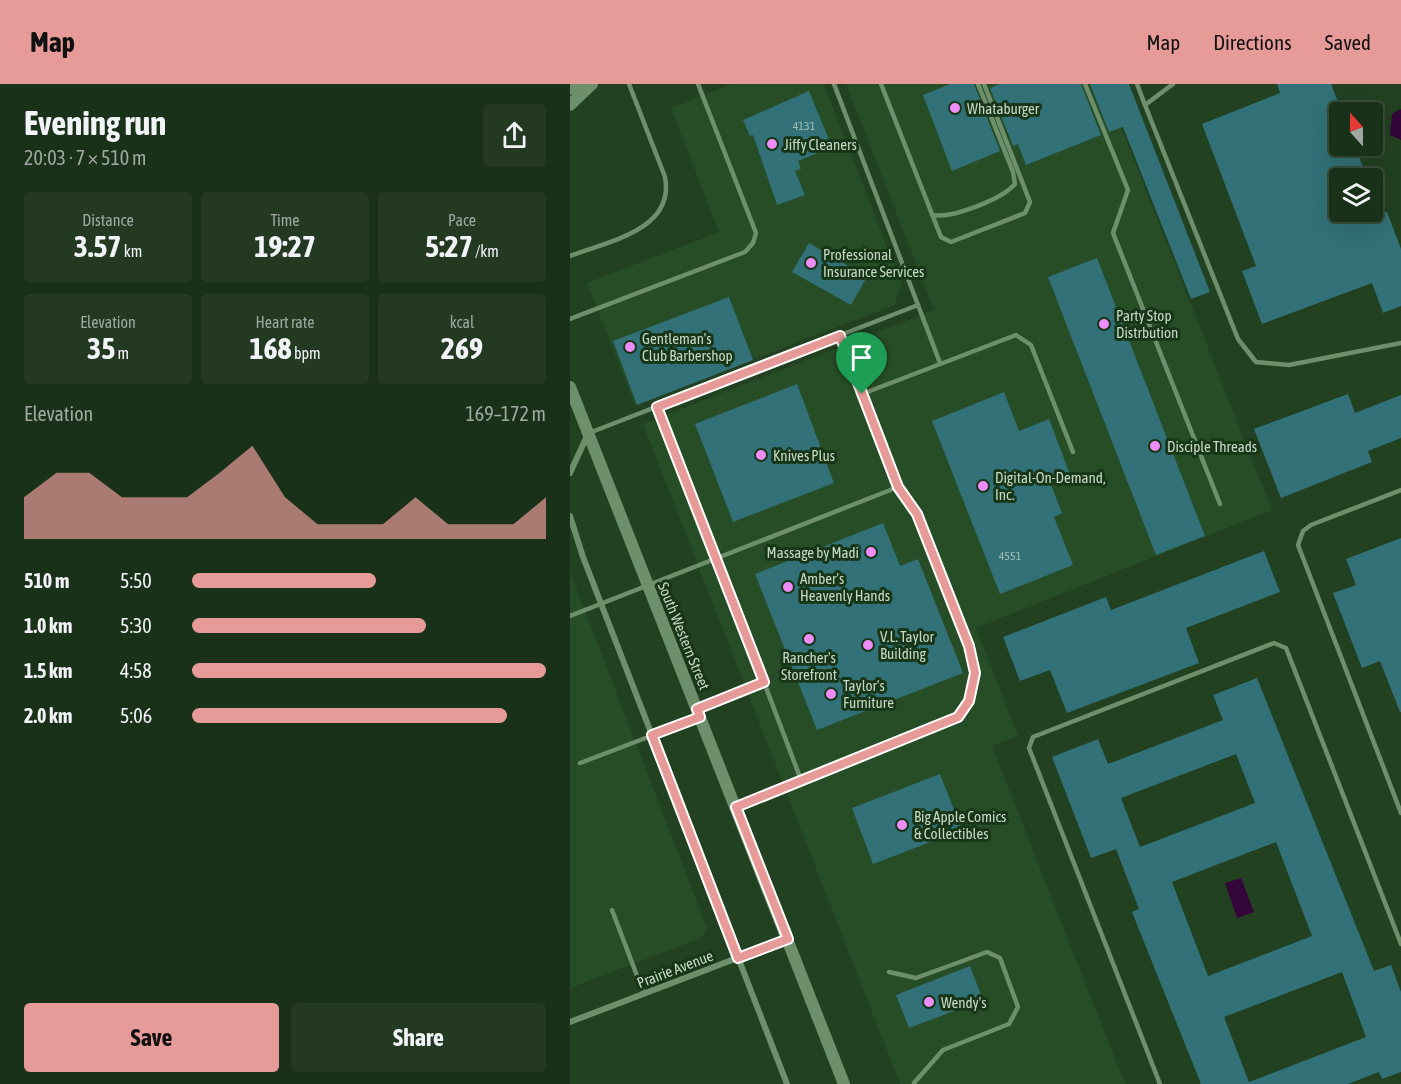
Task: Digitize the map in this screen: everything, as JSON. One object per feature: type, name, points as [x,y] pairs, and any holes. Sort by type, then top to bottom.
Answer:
[{"type":"main road","points":[[570,89],[583,84]]},
{"type":"main road","points":[[570,105],[591,84]]},
{"type":"main road","name":"South Western Street","points":[[570,387],[844,1084]]},
{"type":"street","points":[[570,473],[589,433]]},
{"type":"street","points":[[570,516],[601,603],[787,1084]]},
{"type":"street","name":"Prairie Avenue","points":[[570,1022],[788,939]]},
{"type":"lane","points":[[570,256],[641,228],[654,220],[664,207],[668,190],[665,177],[629,84]]},
{"type":"lane","points":[[570,319],[745,252],[753,243],[756,233],[699,84]]},
{"type":"lane","points":[[834,84],[940,363]]},
{"type":"lane","points":[[881,84],[941,237],[951,242],[1025,213],[1030,201],[984,84]]},
{"type":"lane","points":[[932,215],[942,217],[955,213],[1007,193],[1015,184],[1013,172],[978,84]]},
{"type":"lane","points":[[1085,84],[1128,190],[1113,232],[1220,504]]},
{"type":"lane","points":[[1137,84],[1238,339],[1256,362],[1288,365],[1401,344]]},
{"type":"lane","points":[[1145,105],[1173,84]]},
{"type":"lane","points":[[589,433],[918,305]]},
{"type":"lane","points":[[862,394],[1016,335],[1031,345],[1073,452]]},
{"type":"lane","points":[[736,807],[958,717],[969,701],[975,673],[969,646],[917,514],[898,487],[840,336]]},
{"type":"lane","points":[[657,407],[801,780]]},
{"type":"lane","points":[[570,616],[898,487]]},
{"type":"lane","points":[[1401,490],[1311,525],[1303,531],[1298,545],[1401,813]]},
{"type":"lane","points":[[1160,1084],[1029,748],[1033,737],[1274,643],[1286,648],[1401,944]]},
{"type":"lane","points":[[580,763],[652,735],[764,682]]},
{"type":"lane","points":[[612,910],[644,994]]},
{"type":"lane","points":[[889,972],[916,978],[987,952],[1000,958],[1018,1007],[1009,1024],[943,1050],[914,1083]]},
{"type":"shaded area","points":[[732,84],[824,84],[902,285],[894,305],[635,405],[587,283],[719,232],[671,108]]},
{"type":"shaded area","points":[[846,84],[1104,84],[1272,510],[976,628],[1018,736],[992,746],[1125,1084],[900,1084],[643,424],[934,310]]},
{"type":"shaded area","points":[[1401,109],[1401,140],[1390,135],[1392,114]]},
{"type":"shaded area","points":[[570,572],[707,928],[701,938],[570,988]]},
{"type":"shaded area","points":[[1241,878],[1254,912],[1237,918],[1225,883]]},
{"type":"building","points":[[950,84],[974,84],[1000,151],[952,171],[923,95]]},
{"type":"building","points":[[999,84],[1081,84],[1101,135],[1026,165],[1018,144],[1013,146],[990,88]]},
{"type":"building","points":[[1090,84],[1129,84],[1210,292],[1191,299],[1123,127],[1109,132]]},
{"type":"building","points":[[1277,84],[1331,84],[1338,102],[1329,102],[1329,156],[1359,156],[1363,168],[1329,168],[1329,222],[1383,222],[1383,212],[1387,212],[1401,249],[1401,306],[1383,313],[1372,283],[1262,324],[1242,271],[1256,266],[1202,124],[1280,93]]},
{"type":"building","points":[[809,91],[832,147],[798,161],[801,169],[795,171],[805,195],[777,205],[753,135],[750,136],[743,120]]},
{"type":"building","points":[[809,243],[867,277],[851,305],[792,272]]},
{"type":"building","points":[[1097,258],[1205,536],[1156,555],[1048,277]]},
{"type":"building","points":[[729,297],[753,360],[637,405],[613,341]]},
{"type":"building","points":[[797,384],[834,483],[733,522],[695,424]]},
{"type":"building","points":[[1004,392],[1019,431],[1049,419],[1071,477],[1051,485],[1062,513],[1054,517],[1073,565],[1000,594],[932,421]]},
{"type":"building","points":[[1348,394],[1355,413],[1401,395],[1401,438],[1368,451],[1372,462],[1281,498],[1254,429]]},
{"type":"building","name":"V.L. Taylor Building","points":[[883,523],[900,566],[918,559],[963,673],[817,730],[755,574]]},
{"type":"building","points":[[1401,538],[1400,712],[1380,661],[1362,668],[1333,593],[1356,585],[1346,559]]},
{"type":"building","points":[[1264,551],[1280,592],[1186,628],[1199,663],[1067,713],[1050,670],[1020,681],[1003,637],[1106,597],[1111,610]]},
{"type":"building","points":[[1257,678],[1374,971],[1391,965],[1401,992],[1401,1072],[1382,1079],[1379,1072],[1348,1084],[1201,1084],[1132,912],[1139,909],[1116,849],[1091,858],[1052,757],[1098,739],[1108,764],[1223,720],[1213,695]],"holes":[[[1236,754],[1255,803],[1140,847],[1121,798]],[[1276,842],[1312,936],[1208,976],[1172,882]],[[1342,972],[1366,1037],[1249,1082],[1224,1017]]]},
{"type":"building","points":[[940,774],[962,830],[873,864],[852,808]]},
{"type":"building","points":[[970,966],[983,1000],[909,1028],[896,995]]},
{"type":"place","name":"Whataburger","points":[[955,108]]},
{"type":"place","name":"Jiffy Cleaners","points":[[772,144]]},
{"type":"place","name":"Professional Insurance Services","points":[[811,263]]},
{"type":"place","name":"Party Stop Distrbution","points":[[1104,324]]},
{"type":"place","name":"Gentleman's Club Barbershop","points":[[630,347]]},
{"type":"place","name":"Disciple Threads","points":[[1155,446]]},
{"type":"place","name":"Knives Plus","points":[[761,455]]},
{"type":"place","name":"Digital-On-Demand, Inc.","points":[[983,486]]},
{"type":"place","name":"Massage by Madi","points":[[871,552]]},
{"type":"place","name":"Amber's Heavenly Hands","points":[[788,587]]},
{"type":"place","name":"Rancher's Storefront","points":[[809,639]]},
{"type":"place","name":"V.L. Taylor Building","points":[[868,645]]},
{"type":"place","name":"Taylor's Furniture","points":[[831,694]]},
{"type":"place","name":"Big Apple Comics & Collectibles","points":[[902,825]]},
{"type":"place","name":"Wendy's","points":[[929,1002]]},
{"type":"route","points":[[840,336],[862,394],[898,487],[917,514],[969,646],[975,673],[969,701],[958,717],[736,807],[788,939],[738,958],[652,735],[700,717],[697,709],[764,682],[657,407],[840,336]]}]
